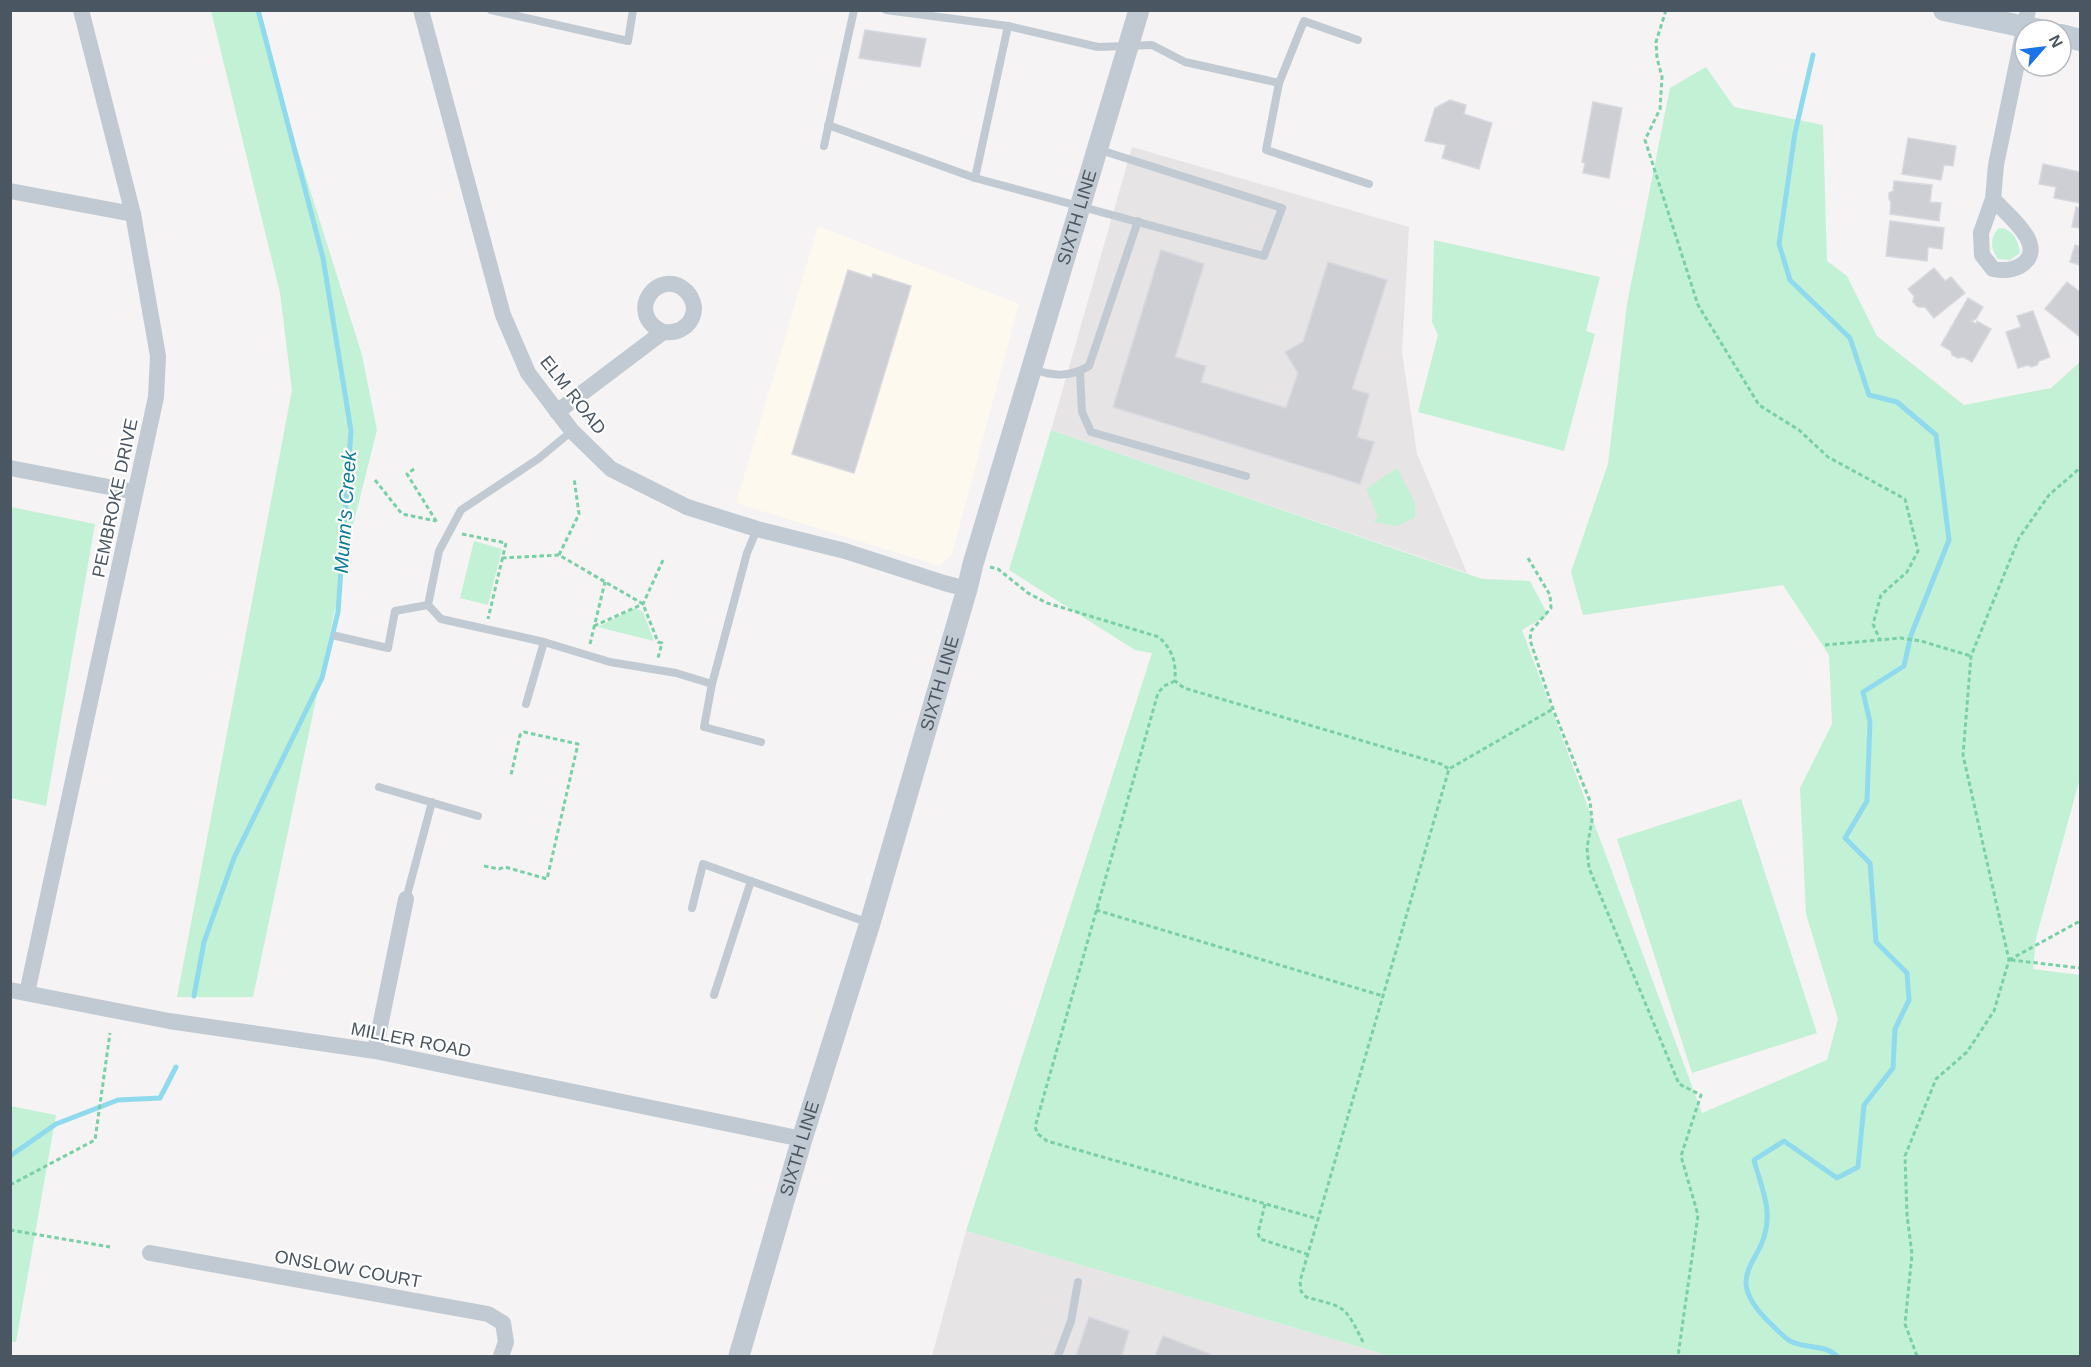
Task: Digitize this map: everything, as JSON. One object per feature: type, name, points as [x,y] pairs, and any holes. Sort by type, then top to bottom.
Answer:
[{"type":"main road","points":[[1944,10],[2013,20]]},
{"type":"street","name":"PEMBROKE DRIVE","points":[[19,992],[156,397],[158,356],[133,214],[81,10]]},
{"type":"street","name":"ELM ROAD","points":[[421,10],[503,315],[528,373],[572,431],[611,469],[687,507],[757,529],[846,551],[967,589]]},
{"type":"street","name":"SIXTH LINE","points":[[739,1356],[802,1139],[870,923],[973,564],[1139,10]]},
{"type":"street","points":[[1993,199],[1996,165],[2017,78]]},
{"type":"street","points":[[10,191],[133,214]]},
{"type":"street","points":[[556,412],[663,332]]},
{"type":"street","points":[[10,468],[135,492]]},
{"type":"street","points":[[375,1051],[406,900]]},
{"type":"street","name":"MILLER ROAD","points":[[19,992],[169,1021],[375,1051],[802,1139]]},
{"type":"street","name":"ONSLOW COURT","points":[[150,1253],[488,1314],[503,1323],[506,1342],[501,1356]]},
{"type":"lane","points":[[491,10],[628,41],[633,10]]},
{"type":"lane","points":[[824,146],[854,10]]},
{"type":"lane","points":[[886,10],[1008,26],[1098,48],[1152,45],[1185,62],[1279,83]]},
{"type":"lane","points":[[1358,40],[1304,21],[1279,83],[1266,150],[1369,184]]},
{"type":"lane","points":[[975,178],[1008,26]]},
{"type":"lane","points":[[828,125],[975,178],[1264,256],[1282,208],[1097,148]]},
{"type":"lane","points":[[1031,369],[1054,376],[1080,372],[1089,366],[1138,221]]},
{"type":"lane","points":[[1080,372],[1083,412],[1091,432],[1246,476]]},
{"type":"lane","points":[[428,605],[439,551],[461,510],[538,459],[572,431]]},
{"type":"lane","points":[[757,529],[747,553],[712,684],[704,727],[761,742]]},
{"type":"lane","points":[[428,605],[441,619],[544,642],[610,662],[656,670],[712,684]]},
{"type":"lane","points":[[336,636],[388,648],[395,611],[428,605]]},
{"type":"lane","points":[[526,704],[544,642]]},
{"type":"lane","points":[[380,787],[478,816]]},
{"type":"lane","points":[[406,900],[432,802]]},
{"type":"lane","points":[[692,908],[703,864],[870,923]]},
{"type":"lane","points":[[714,995],[751,881]]},
{"type":"lane","points":[[1058,1356],[1071,1321],[1078,1282]]},
{"type":"path","points":[[1666,10],[1656,42],[1662,77],[1660,109],[1646,140],[1698,305],[1759,405],[1799,430],[1828,457],[1905,499],[1918,551],[1906,572],[1881,595],[1873,624],[1880,640]]},
{"type":"path","points":[[1917,1356],[1905,1324],[1912,1254],[1907,1215],[1905,1156],[1936,1079],[1967,1052],[1994,1011],[2009,960],[1963,755],[1971,656],[2019,538],[2049,495],[2080,468]]},
{"type":"path","points":[[414,469],[407,474],[436,521],[447,534],[506,543],[486,629]]},
{"type":"path","points":[[559,555],[579,514],[574,478]]},
{"type":"path","points":[[375,480],[402,514],[436,521]]},
{"type":"path","points":[[502,558],[559,555],[643,604],[658,642],[662,643],[656,670]]},
{"type":"path","points":[[594,626],[643,604],[664,558]]},
{"type":"path","points":[[1528,558],[1550,595],[1551,608],[1531,631],[1530,640],[1553,709],[1590,801],[1592,820],[1587,848],[1589,868],[1678,1084],[1701,1095],[1681,1156],[1698,1215],[1678,1356]]},
{"type":"path","points":[[973,564],[998,569],[1028,593],[1047,603],[1159,637],[1167,646],[1176,664],[1175,681]]},
{"type":"path","points":[[587,655],[605,582]]},
{"type":"path","points":[[1826,645],[1900,639],[1921,641],[1971,656]]},
{"type":"path","points":[[1175,681],[1184,688],[1442,764],[1449,769]]},
{"type":"path","points":[[1175,681],[1164,686],[1158,693],[1035,1127],[1038,1134],[1047,1141],[1318,1219]]},
{"type":"path","points":[[1363,1342],[1348,1313],[1341,1307],[1306,1298],[1301,1291],[1300,1281],[1449,769],[1553,709]]},
{"type":"path","points":[[484,866],[499,869],[505,867],[547,879],[578,744],[524,732],[520,735],[511,775]]},
{"type":"path","points":[[1096,910],[1383,996]]},
{"type":"path","points":[[2009,960],[2080,921]]},
{"type":"path","points":[[2009,960],[2080,968]]},
{"type":"path","points":[[10,1185],[95,1140],[110,1033]]},
{"type":"path","points":[[1265,1204],[1258,1233],[1260,1239],[1308,1254]]},
{"type":"path","points":[[10,1230],[110,1246]]},
{"type":"shaded area","points":[[1132,147],[1409,227],[1402,352],[1417,454],[1467,573],[1051,430]]},
{"type":"shaded area","points":[[818,226],[1019,304],[952,554],[940,566],[736,503]]},
{"type":"shaded area","points":[[966,1231],[1390,1356],[932,1356]]},
{"type":"green space","points":[[211,11],[259,11],[283,104],[362,355],[377,430],[352,529],[253,997],[177,997],[292,390],[280,293]]},
{"type":"green space","points":[[1706,67],[1734,107],[1823,125],[1827,261],[1847,276],[1877,336],[1964,405],[2051,388],[2080,362],[2080,778],[2036,938],[2033,969],[2080,975],[2080,1356],[1390,1356],[966,1231],[1152,653],[1135,650],[1009,570],[1051,430],[1482,579],[1530,581],[1548,615],[1522,630],[1702,1113],[1827,1060],[1838,1019],[1806,914],[1800,788],[1832,724],[1829,655],[1783,585],[1583,615],[1571,572],[1608,464],[1627,304],[1670,88]]},
{"type":"green space","points":[[1999,228],[2008,230],[2018,244],[2020,253],[2010,260],[1998,259],[1994,251],[1992,243]]},
{"type":"green space","points":[[1434,240],[1600,277],[1586,331],[1595,334],[1564,451],[1418,412],[1438,335],[1432,322]]},
{"type":"green space","points":[[1397,468],[1415,503],[1415,517],[1398,526],[1374,522],[1378,517],[1366,489]]},
{"type":"green space","points":[[11,507],[95,524],[46,806],[11,798]]},
{"type":"green space","points":[[474,541],[502,549],[488,605],[460,598]]},
{"type":"green space","points":[[635,608],[643,612],[654,641],[598,627]]},
{"type":"green space","points":[[1741,799],[1817,1033],[1692,1073],[1617,839]]},
{"type":"green space","points":[[11,1106],[56,1115],[16,1342],[10,1342]]},
{"type":"building","points":[[865,30],[926,39],[920,67],[859,58]]},
{"type":"building","points":[[1450,100],[1466,105],[1464,114],[1492,123],[1479,169],[1442,158],[1446,145],[1425,141],[1435,108]]},
{"type":"building","points":[[1593,102],[1622,108],[1609,178],[1583,173],[1585,163],[1582,162]]},
{"type":"building","points":[[1908,138],[1956,146],[1953,166],[1944,165],[1941,180],[1902,174]]},
{"type":"building","points":[[2043,164],[2080,172],[2080,203],[2054,198],[2056,187],[2039,184]]},
{"type":"building","points":[[1894,181],[1932,185],[1930,202],[1941,203],[1939,221],[1890,214],[1889,193],[1893,191]]},
{"type":"building","points":[[2076,207],[2080,208],[2080,228],[2072,227]]},
{"type":"building","points":[[1890,221],[1944,228],[1942,249],[1928,247],[1927,261],[1886,256]]},
{"type":"building","points":[[2075,245],[2080,247],[2080,265],[2070,262]]},
{"type":"building","points":[[1161,250],[1204,264],[1175,357],[1206,366],[1201,382],[1286,408],[1298,373],[1285,352],[1303,342],[1328,262],[1387,280],[1352,389],[1369,394],[1357,437],[1374,442],[1360,484],[1113,407]]},
{"type":"building","points":[[1934,268],[1945,281],[1951,277],[1965,293],[1934,318],[1925,307],[1918,307],[1913,302],[1914,296],[1908,289]]},
{"type":"building","points":[[848,270],[872,278],[873,274],[911,286],[854,473],[792,454]]},
{"type":"building","points":[[2067,282],[2080,292],[2080,337],[2045,309]]},
{"type":"building","points":[[1968,298],[1983,307],[1976,319],[1971,321],[1976,324],[1977,321],[1991,329],[1972,362],[1952,355],[1951,351],[1941,345]]},
{"type":"building","points":[[2033,311],[2050,357],[2039,361],[2037,365],[2018,368],[2006,332],[2021,327],[2017,316]]},
{"type":"building","points":[[1089,1317],[1129,1331],[1122,1355],[1127,1356],[1076,1356]]},
{"type":"building","points":[[1163,1336],[1210,1354],[1209,1356],[1155,1356]]},
{"type":"waterway","name":"Munn's Creek","points":[[194,996],[204,942],[234,858],[322,678],[338,612],[351,431],[323,258],[258,10]]},
{"type":"waterway","points":[[1813,55],[1795,133],[1779,244],[1790,280],[1850,338],[1869,395],[1897,402],[1936,435],[1949,540],[1911,635],[1904,666],[1863,692],[1870,722],[1867,801],[1845,838],[1870,863],[1876,942],[1907,973],[1909,1000],[1895,1029],[1893,1068],[1864,1105],[1858,1167],[1837,1178],[1784,1141],[1754,1160],[1764,1193],[1767,1214],[1766,1231],[1746,1279],[1748,1292],[1756,1307],[1788,1339],[1832,1352],[1837,1356]]},
{"type":"waterway","name":"Munn's Creek","points":[[10,1156],[56,1124],[118,1100],[160,1098],[176,1067]]}]
